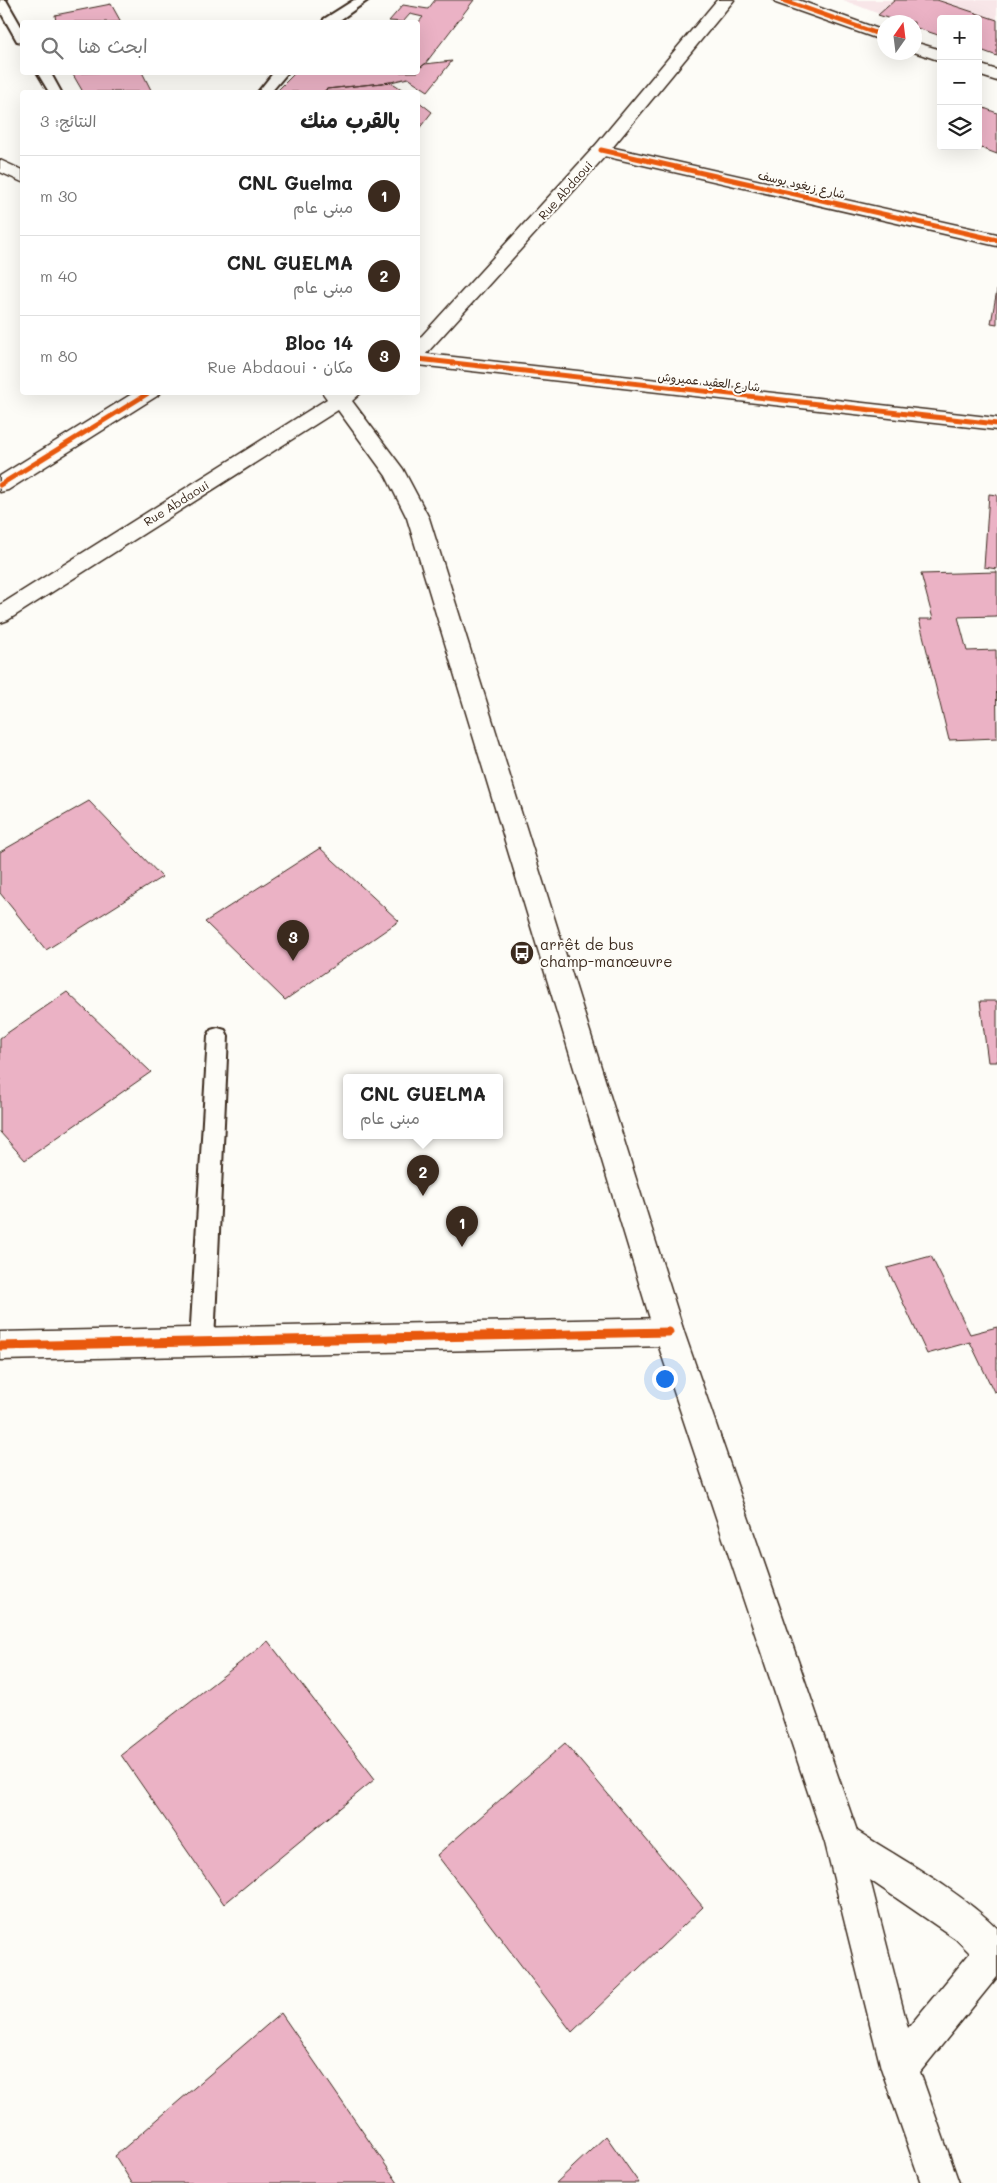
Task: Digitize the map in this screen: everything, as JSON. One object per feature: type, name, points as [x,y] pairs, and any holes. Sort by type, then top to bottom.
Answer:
[{"type":"main road","name":"Rue Abdaoui","points":[[420,349],[601,150],[726,0]]},
{"type":"main road","points":[[782,0],[877,34]]},
{"type":"main road","points":[[922,50],[937,55]]},
{"type":"main road","points":[[982,70],[997,76]]},
{"type":"main road","name":"شارع زيغود يوسف","points":[[601,150],[997,240]]},
{"type":"main road","points":[[0,165],[20,176]]},
{"type":"main road","name":"شارع العقيد عميروش","points":[[420,359],[997,424]]},
{"type":"main road","points":[[0,485],[145,395]]},
{"type":"main road","name":"Rue Abdaoui","points":[[0,615],[341,395]]},
{"type":"main road","points":[[341,395],[396,474],[418,518],[669,1332],[843,1843],[900,2068],[940,2183]]},
{"type":"main road","points":[[0,1346],[669,1332]]},
{"type":"main road","points":[[843,1843],[912,1886],[969,1926],[996,1951],[900,2068]]},
{"type":"lane","points":[[0,0],[20,35]]},
{"type":"lane","points":[[332,20],[362,0]]},
{"type":"lane","points":[[45,75],[54,90]]},
{"type":"lane","points":[[266,90],[279,75]]},
{"type":"lane","points":[[202,1342],[218,1036]]},
{"type":"shaded area","points":[[843,0],[997,0],[997,56],[982,50],[982,15],[937,15],[937,35],[922,29],[922,15],[882,15]]},
{"type":"building","points":[[435,0],[474,0],[425,64],[420,68],[420,21],[423,17],[410,14],[405,20],[390,20],[403,5],[428,9]]},
{"type":"building","points":[[895,0],[937,0],[982,15],[937,15],[937,35],[922,30],[922,15],[878,15]]},
{"type":"building","points":[[111,4],[120,20],[56,20],[55,15]]},
{"type":"building","points":[[982,15],[997,20],[997,56],[982,50]]},
{"type":"building","points":[[452,61],[428,91],[408,78],[391,82],[326,90],[278,90],[293,75],[420,75],[420,68],[425,64]]},
{"type":"building","points":[[73,75],[144,75],[151,90],[82,90]]},
{"type":"building","points":[[391,82],[403,90],[326,90]]},
{"type":"building","points":[[420,103],[432,112],[420,127]]},
{"type":"building","points":[[982,107],[997,113],[997,154],[982,148]]},
{"type":"building","points":[[997,290],[997,324],[991,323]]},
{"type":"building","points":[[989,494],[997,495],[997,569],[984,567]]},
{"type":"building","points":[[997,572],[997,616],[958,617],[967,651],[996,650],[997,738],[949,740],[919,619],[933,619],[921,574]]},
{"type":"building","points":[[89,801],[162,877],[46,950],[0,893],[0,852]]},
{"type":"building","points":[[320,848],[399,921],[285,1000],[205,922]]},
{"type":"building","points":[[67,992],[151,1072],[25,1160],[0,1132],[0,1038]]},
{"type":"building","points":[[980,1001],[997,1001],[997,1062],[988,1062]]},
{"type":"building","points":[[931,1256],[970,1334],[997,1327],[997,1391],[994,1392],[970,1342],[927,1354],[887,1268]]},
{"type":"building","points":[[268,1641],[375,1779],[224,1904],[121,1755]]},
{"type":"building","points":[[565,1743],[703,1907],[572,2032],[437,1855]]},
{"type":"building","points":[[281,2013],[398,2183],[132,2183],[115,2156]]},
{"type":"building","points":[[606,2136],[639,2183],[556,2183]]},
{"type":"cycle path","points":[[782,0],[877,34]]},
{"type":"cycle path","points":[[601,150],[997,240]]},
{"type":"cycle path","points":[[420,359],[997,424]]},
{"type":"cycle path","points":[[0,485],[145,395]]},
{"type":"cycle path","points":[[0,1346],[669,1332]]},
{"type":"place","name":"arrêt de bus champ-manœuvre","points":[[522,953]]},
{"type":"place","name":"Bloc 14","points":[[293,961]]},
{"type":"place","name":"CNL GUELMA","points":[[423,1196]]},
{"type":"place","name":"CNL Guelma","points":[[462,1247]]}]
